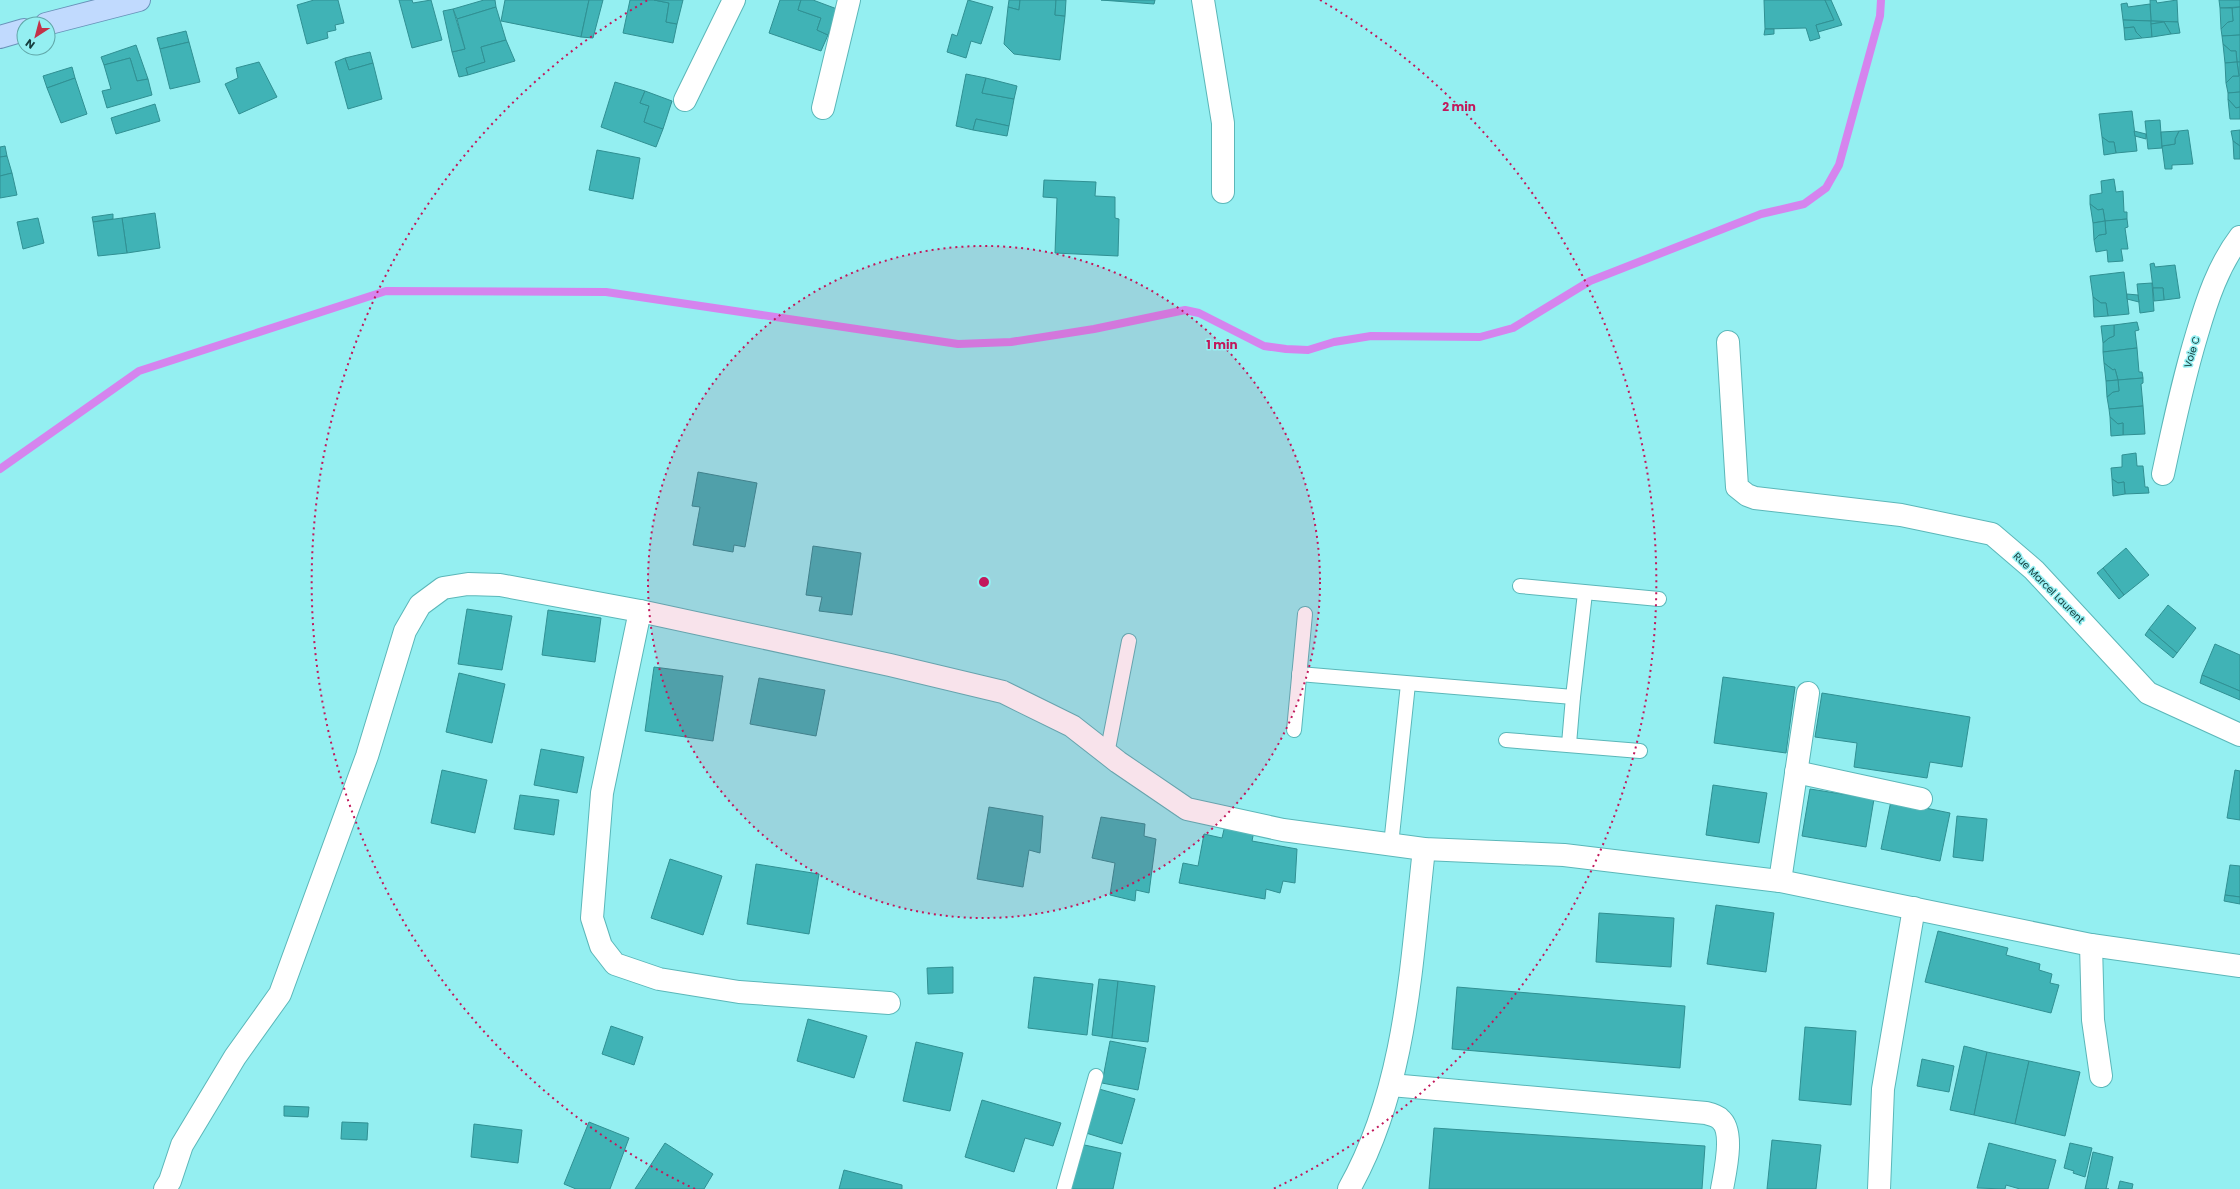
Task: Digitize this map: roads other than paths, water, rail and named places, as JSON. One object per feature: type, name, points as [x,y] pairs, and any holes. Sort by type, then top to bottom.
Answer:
[{"type":"main road","points":[[56,21],[139,0]]},
{"type":"main road","points":[[0,37],[16,32]]},
{"type":"street","points":[[685,100],[734,0]]},
{"type":"street","points":[[823,108],[849,0]]},
{"type":"street","points":[[1203,0],[1223,123],[1223,192]]},
{"type":"street","name":"Voie C","points":[[2163,474],[2182,385],[2203,314],[2217,276],[2240,237]]},
{"type":"street","name":"Rue Marcel Laurent","points":[[1728,342],[1737,487],[1747,495],[1755,498],[1901,515],[1992,534],[2034,570],[2148,693],[2240,735]]},
{"type":"street","points":[[165,1189],[170,1181],[182,1144],[235,1057],[280,994],[367,756],[405,631],[420,606],[443,588],[468,584],[500,585],[640,611],[890,664],[1002,692],[1072,726],[1107,754],[1188,809],[1283,830],[1424,849],[1564,855],[1780,881],[2091,944],[2240,966]]},
{"type":"street","points":[[640,611],[602,793],[592,918],[601,946],[615,964],[659,979],[739,992],[889,1003]]},
{"type":"street","points":[[1780,881],[1808,693]]},
{"type":"street","points":[[1796,772],[1921,799]]},
{"type":"street","points":[[1349,1189],[1361,1168],[1392,1085],[1403,1029],[1424,849]]},
{"type":"street","points":[[1879,1189],[1883,1089],[1914,908]]},
{"type":"street","points":[[2091,944],[2093,1020],[2101,1076]]},
{"type":"street","points":[[1392,1085],[1706,1113],[1720,1119],[1726,1129],[1728,1142],[1722,1189]]},
{"type":"lane","points":[[1520,586],[1659,599]]},
{"type":"lane","points":[[1569,744],[1572,697],[1585,593]]},
{"type":"lane","points":[[1294,730],[1305,614]]},
{"type":"lane","points":[[1107,754],[1129,641]]},
{"type":"lane","points":[[1299,674],[1572,697]]},
{"type":"lane","points":[[1391,845],[1408,684]]},
{"type":"lane","points":[[1506,740],[1640,751]]},
{"type":"lane","points":[[1064,1189],[1096,1076]]},
{"type":"waterway","points":[[0,469],[139,371],[386,291],[606,292],[958,344],[1011,342],[1094,329],[1185,310],[1199,313],[1264,346],[1286,349],[1308,350],[1334,342],[1371,336],[1480,337],[1513,328],[1590,281],[1761,214],[1804,204],[1826,188],[1839,165],[1880,16],[1881,0]]}]
